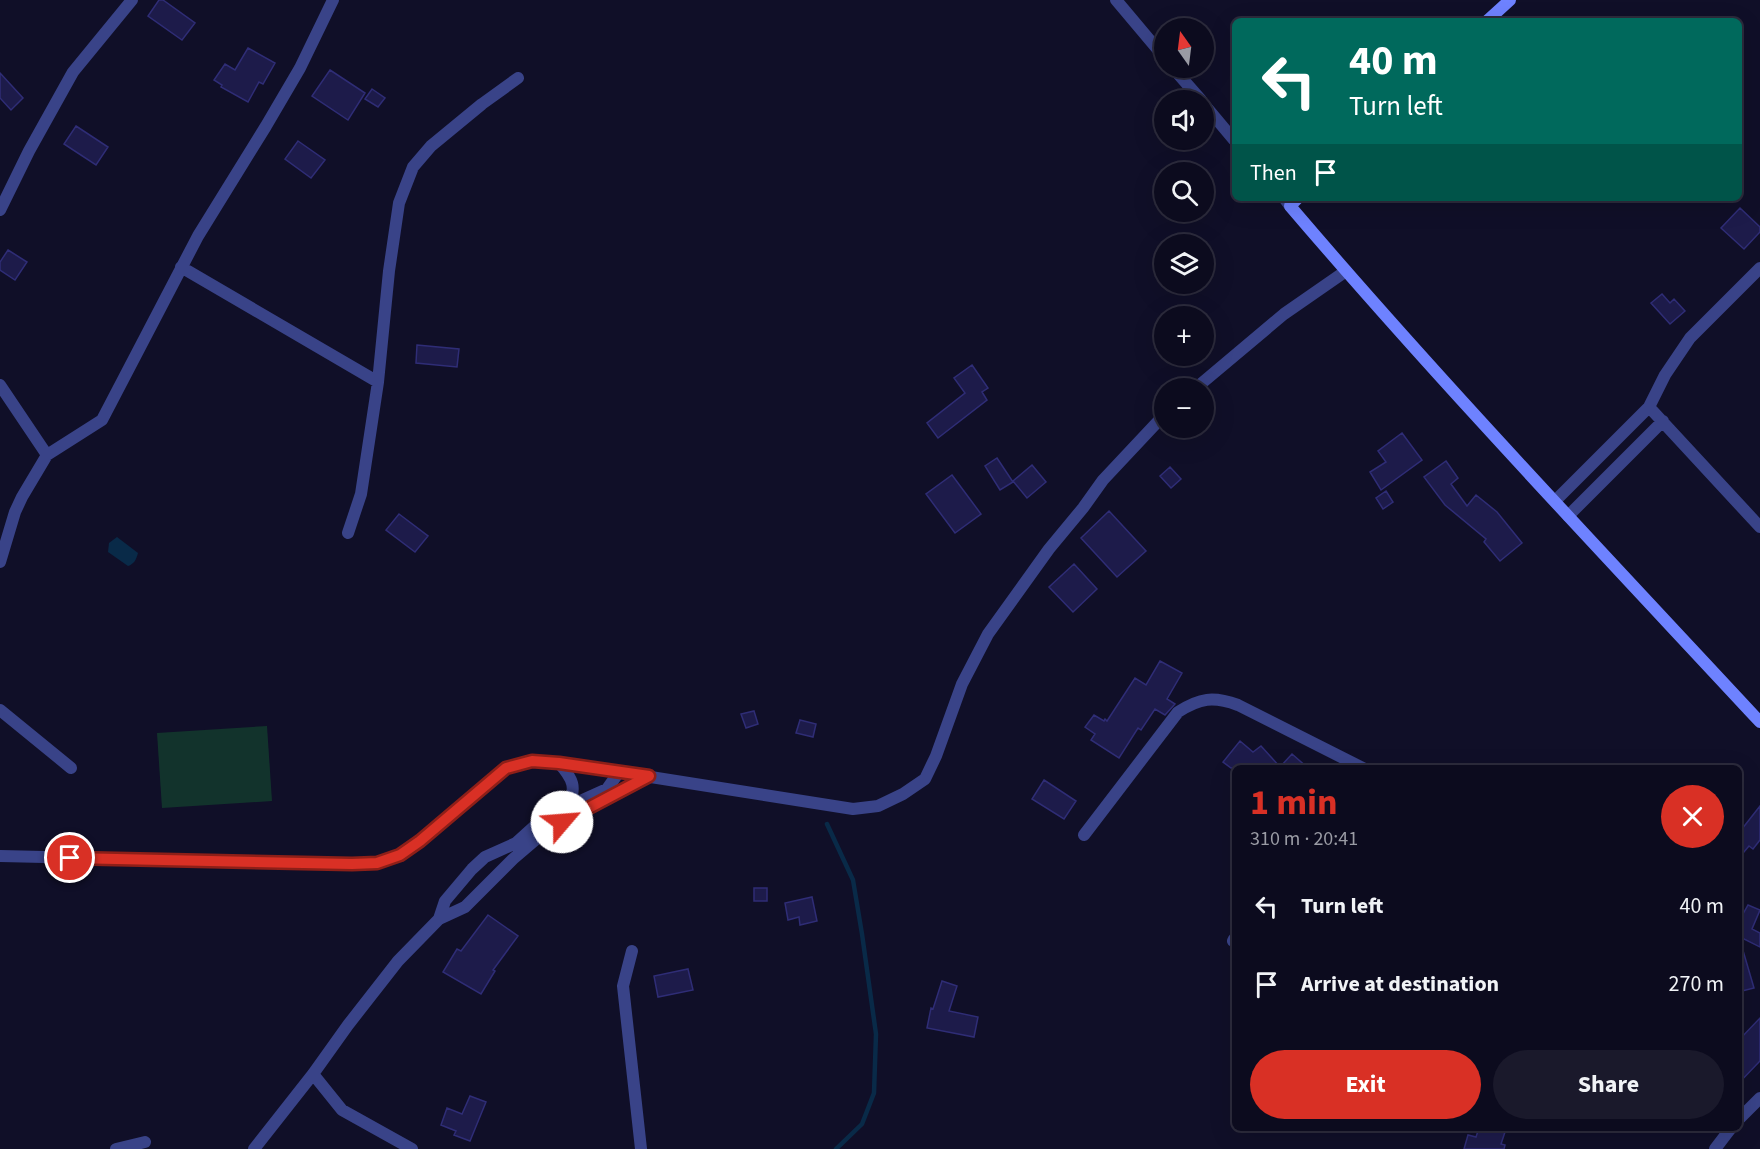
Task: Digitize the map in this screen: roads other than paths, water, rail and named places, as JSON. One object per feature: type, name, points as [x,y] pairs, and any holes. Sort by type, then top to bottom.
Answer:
[{"type":"street","points":[[0,210],[29,151],[73,72],[132,0]]},
{"type":"street","points":[[0,562],[15,512],[47,455],[102,420],[198,236],[267,126],[300,68],[333,0]]},
{"type":"street","points":[[1116,0],[1154,45]]},
{"type":"street","points":[[1490,18],[1510,0]]},
{"type":"street","points":[[348,533],[361,494],[378,381],[389,271],[399,203],[413,167],[431,146],[518,78]]},
{"type":"street","points":[[1182,78],[1192,90]]},
{"type":"street","points":[[1214,116],[1232,138]]},
{"type":"street","points":[[1291,201],[1346,271],[1568,516],[1760,722]]},
{"type":"street","points":[[181,267],[378,381]]},
{"type":"street","points":[[1555,501],[1649,407],[1665,375],[1690,338],[1760,268]]},
{"type":"street","points":[[1208,378],[1284,314],[1346,271]]},
{"type":"street","points":[[0,386],[47,455]]},
{"type":"street","points":[[1649,407],[1760,526]]},
{"type":"street","points":[[1568,516],[1663,421]]},
{"type":"street","points":[[0,856],[377,863],[400,855],[420,841],[506,768],[532,761],[649,776],[853,809],[878,807],[925,779],[936,756],[962,684],[988,634],[1049,549],[1103,480],[1154,426]]},
{"type":"street","points":[[1084,835],[1178,712],[1207,699],[1223,700],[1238,705],[1357,765]]},
{"type":"street","points":[[0,710],[71,768]]},
{"type":"street","points":[[559,763],[569,774],[573,783],[573,795],[568,807]]},
{"type":"street","points":[[440,919],[446,901],[485,857],[516,843],[537,824],[607,789],[619,772]]},
{"type":"street","points":[[254,1149],[398,961],[440,919],[465,907],[497,874],[547,830],[649,776]]},
{"type":"street","points":[[632,951],[623,986],[641,1149]]},
{"type":"street","points":[[313,1074],[342,1110],[412,1149]]},
{"type":"street","points":[[1742,1116],[1760,1098]]},
{"type":"street","points":[[1716,1149],[1727,1131]]},
{"type":"street","points":[[117,1149],[145,1142]]},
{"type":"water","points":[[117,537],[138,553],[128,566],[108,552],[109,543]]},
{"type":"waterway","points":[[827,824],[853,880],[876,1034],[874,1093],[862,1124],[836,1149]]}]
